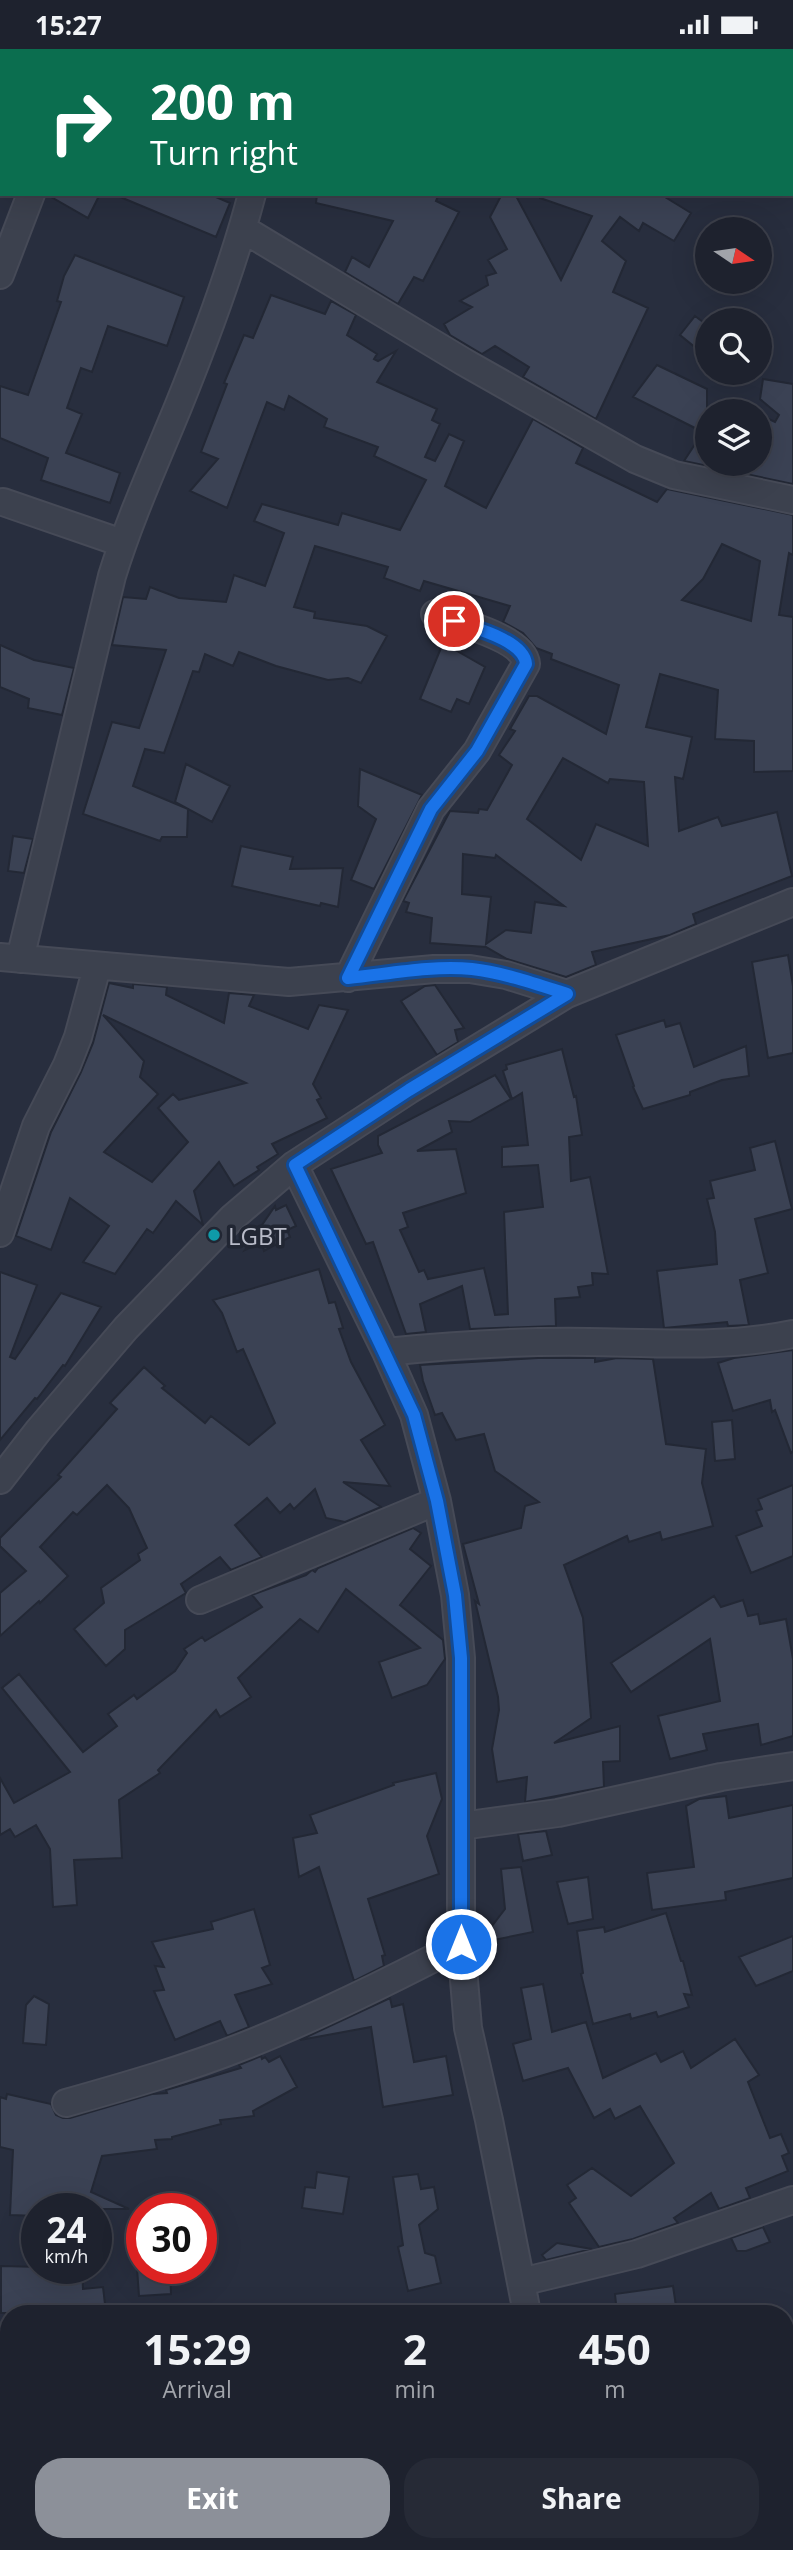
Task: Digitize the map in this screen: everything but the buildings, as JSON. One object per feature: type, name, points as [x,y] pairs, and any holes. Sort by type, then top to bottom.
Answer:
[{"type":"street","points":[[0,275],[30,196]]},
{"type":"street","points":[[251,196],[243,229],[179,405],[122,543],[10,958],[289,982],[434,969],[470,969],[506,975],[567,994]]},
{"type":"street","points":[[243,229],[464,362],[635,459],[674,475],[793,500]]},
{"type":"street","points":[[3,502],[122,543]]},
{"type":"street","points":[[348,978],[431,809],[477,751],[526,664],[525,656],[511,644],[492,634],[435,614]]},
{"type":"street","points":[[0,1480],[9,1451],[232,1218],[295,1165],[409,1090],[567,994],[793,902]]},
{"type":"street","points":[[0,1233],[36,1126],[78,1037],[97,967]]},
{"type":"street","points":[[295,1165],[414,1415],[437,1501],[455,1595],[461,1658],[461,1944],[468,2028],[525,2305]]},
{"type":"street","points":[[386,1352],[494,1343],[686,1345],[755,1341],[793,1334]]},
{"type":"street","points":[[200,1600],[437,1501]]},
{"type":"street","points":[[461,1826],[558,1813],[721,1777],[793,1766]]},
{"type":"street","points":[[66,2103],[170,2073],[242,2047],[351,2000],[461,1944]]},
{"type":"street","points":[[521,2282],[637,2254],[793,2200]]},
{"type":"place","name":"LGBT","points":[[214,1235]]},
{"type":"route","points":[[454,621],[492,634],[520,649],[526,664],[477,751],[431,809],[348,978],[434,969],[470,969],[506,975],[567,994],[409,1090],[295,1165],[414,1415],[437,1501],[455,1595],[461,1658],[461,1944]]}]
